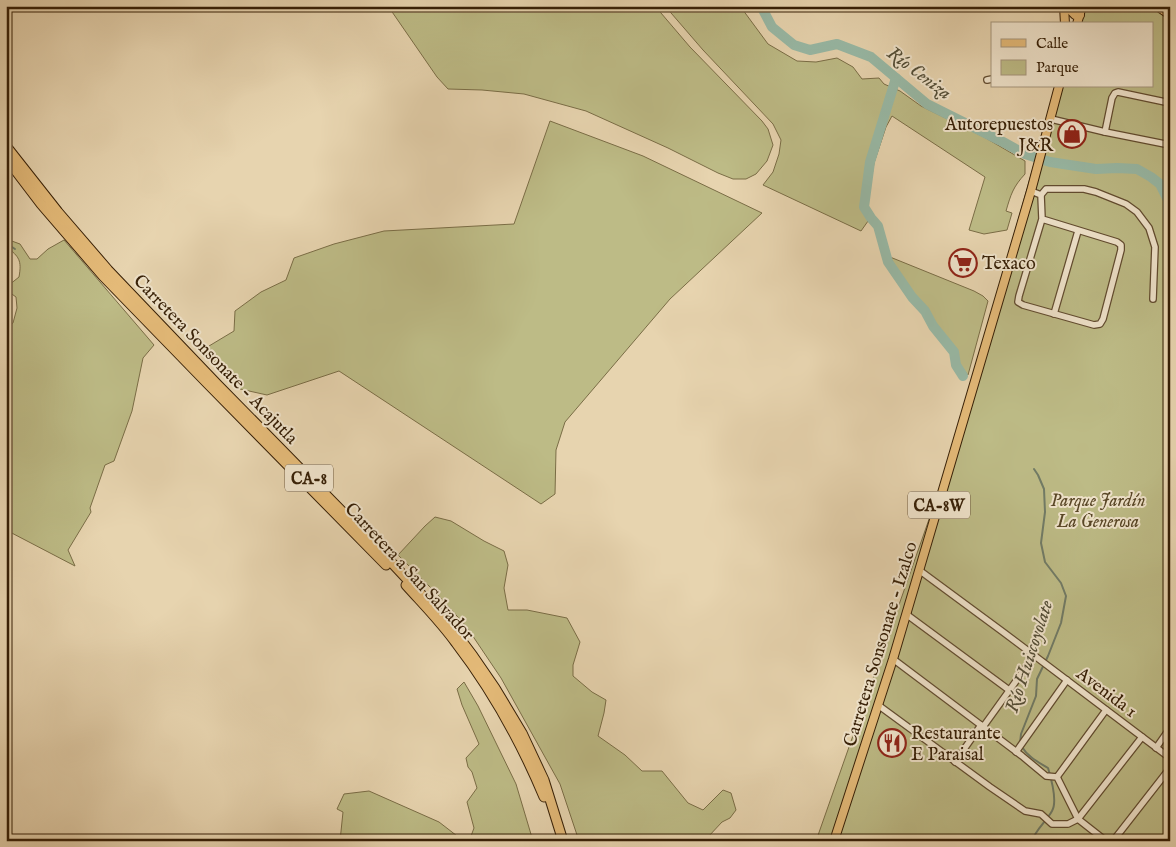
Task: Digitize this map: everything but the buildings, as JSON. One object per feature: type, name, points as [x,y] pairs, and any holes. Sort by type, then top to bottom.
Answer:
[{"type":"highway","name":"Carretera Sonsonate - Acajutla","points":[[6,146],[58,212],[108,270],[384,554],[449,624],[495,688],[522,733],[544,780],[563,841]]},
{"type":"highway","name":"Carretera a San Salvador","points":[[6,158],[41,204],[103,276],[440,622],[456,642],[517,738],[544,798],[558,841]]},
{"type":"main road","points":[[1065,6],[1075,16],[1080,15]]},
{"type":"main road","points":[[1065,6],[1065,22]]},
{"type":"main road","points":[[1078,22],[1082,6]]},
{"type":"main road","points":[[1157,6],[1170,16]]},
{"type":"main road","points":[[1051,119],[1059,88]]},
{"type":"main road","name":"Carretera Sonsonate - Izalco","points":[[834,841],[893,659],[1051,119]]},
{"type":"street","points":[[1105,132],[1115,92],[1170,102]]},
{"type":"street","points":[[1051,119],[1170,145]]},
{"type":"street","points":[[1042,219],[1117,242],[1121,245],[1122,250],[1100,324],[1094,325],[1022,305],[1018,302],[1019,296],[1042,219],[1041,194],[1046,189],[1084,189],[1096,192],[1126,204],[1137,212],[1149,228],[1155,247],[1153,299]]},
{"type":"street","points":[[1031,191],[1041,194]]},
{"type":"street","points":[[1054,314],[1078,231]]},
{"type":"street","name":"Avenida 1","points":[[919,570],[1170,758]]},
{"type":"street","points":[[906,614],[1009,690]]},
{"type":"street","points":[[955,762],[1009,690],[1037,658]]},
{"type":"street","points":[[893,659],[982,726],[1018,750],[1046,776],[1056,777]]},
{"type":"street","points":[[1018,750],[1067,680]]},
{"type":"street","points":[[878,705],[1025,811],[1040,814],[1052,824],[1068,824],[1078,820],[1142,737]]},
{"type":"street","points":[[1056,777],[1106,710]]},
{"type":"street","points":[[1156,748],[1170,728]]},
{"type":"street","points":[[1113,841],[1170,768]]},
{"type":"street","points":[[1056,777],[1078,820],[1106,841]]},
{"type":"green space","points":[[388,6],[655,6],[690,47],[768,129],[773,145],[767,161],[756,174],[746,179],[733,179],[586,111],[524,94],[448,89],[437,77]]},
{"type":"green space","points":[[665,6],[740,6],[768,44],[797,61],[816,62],[837,58],[853,67],[862,79],[879,78],[884,84],[900,91],[921,106],[984,137],[1025,161],[1025,174],[1013,191],[1006,211],[1012,213],[1007,230],[984,234],[969,230],[985,177],[892,116],[886,127],[874,163],[867,206],[873,214],[861,231],[763,185],[773,172],[779,154],[781,140],[773,124],[703,50]]},
{"type":"green space","name":"Parque Jardín La Generosa","points":[[1079,6],[1170,6],[1170,841],[816,841],[953,451],[1055,88],[1154,88],[1154,22],[1075,22]]},
{"type":"green space","points":[[550,121],[643,156],[762,213],[670,299],[565,422],[556,450],[555,494],[541,504],[339,371],[267,395],[240,389],[215,364],[209,346],[234,331],[235,311],[261,292],[286,280],[294,258],[334,244],[384,231],[514,224]]},
{"type":"green space","points":[[9,240],[20,244],[30,259],[37,259],[48,249],[64,240],[154,345],[143,358],[132,411],[114,461],[105,465],[90,508],[91,512],[68,550],[75,566],[6,530],[6,328],[13,323],[17,308],[16,297],[9,292],[9,285],[19,277],[20,267],[19,259],[7,247]]},
{"type":"green space","points":[[890,257],[974,291],[988,301],[968,375],[958,364],[956,350],[934,326],[926,310],[913,297]]},
{"type":"green space","points":[[435,517],[451,521],[504,551],[508,565],[504,588],[508,610],[527,610],[567,618],[580,642],[573,665],[573,676],[592,692],[606,700],[598,736],[625,755],[642,771],[662,771],[688,803],[703,810],[723,790],[731,793],[736,810],[730,818],[722,822],[708,837],[707,841],[579,841],[560,784],[501,678],[466,626],[398,555]]},
{"type":"green space","points":[[464,682],[478,706],[516,784],[533,841],[340,841],[343,812],[337,809],[344,794],[369,791],[439,822],[461,839],[471,836],[474,828],[467,802],[477,788],[466,758],[479,744],[457,689]]},
{"type":"waterway","name":"Río Ceniza","points":[[761,6],[772,27],[794,45],[810,50],[837,44],[871,57],[927,104],[1025,154],[1050,162],[1096,169],[1137,169],[1151,177],[1160,184],[1168,200],[1170,268]]},
{"type":"waterway","name":"Río Huiscoyolate","points":[[896,78],[870,162],[864,207],[878,226],[888,262],[912,297],[925,311],[933,326],[954,352],[956,365],[963,376]]},
{"type":"waterway","points":[[6,243],[15,249]]},
{"type":"waterway","name":"Río Huiscoyolate","points":[[1020,743],[1021,734],[1036,696],[1037,679],[1061,623],[1066,596],[1061,583],[1045,562],[1041,543],[1045,512],[1044,489],[1034,469]]},
{"type":"waterway","name":"Río Huiscoyolate","points":[[1022,747],[1030,756],[1048,768],[1054,796],[1054,807],[1032,841]]},
{"type":"place","name":"Autorepuestos J&R","points":[[1072,134]]},
{"type":"place","name":"Texaco","points":[[963,263]]},
{"type":"place","name":"Restaurante E Paraisal","points":[[892,743]]}]
